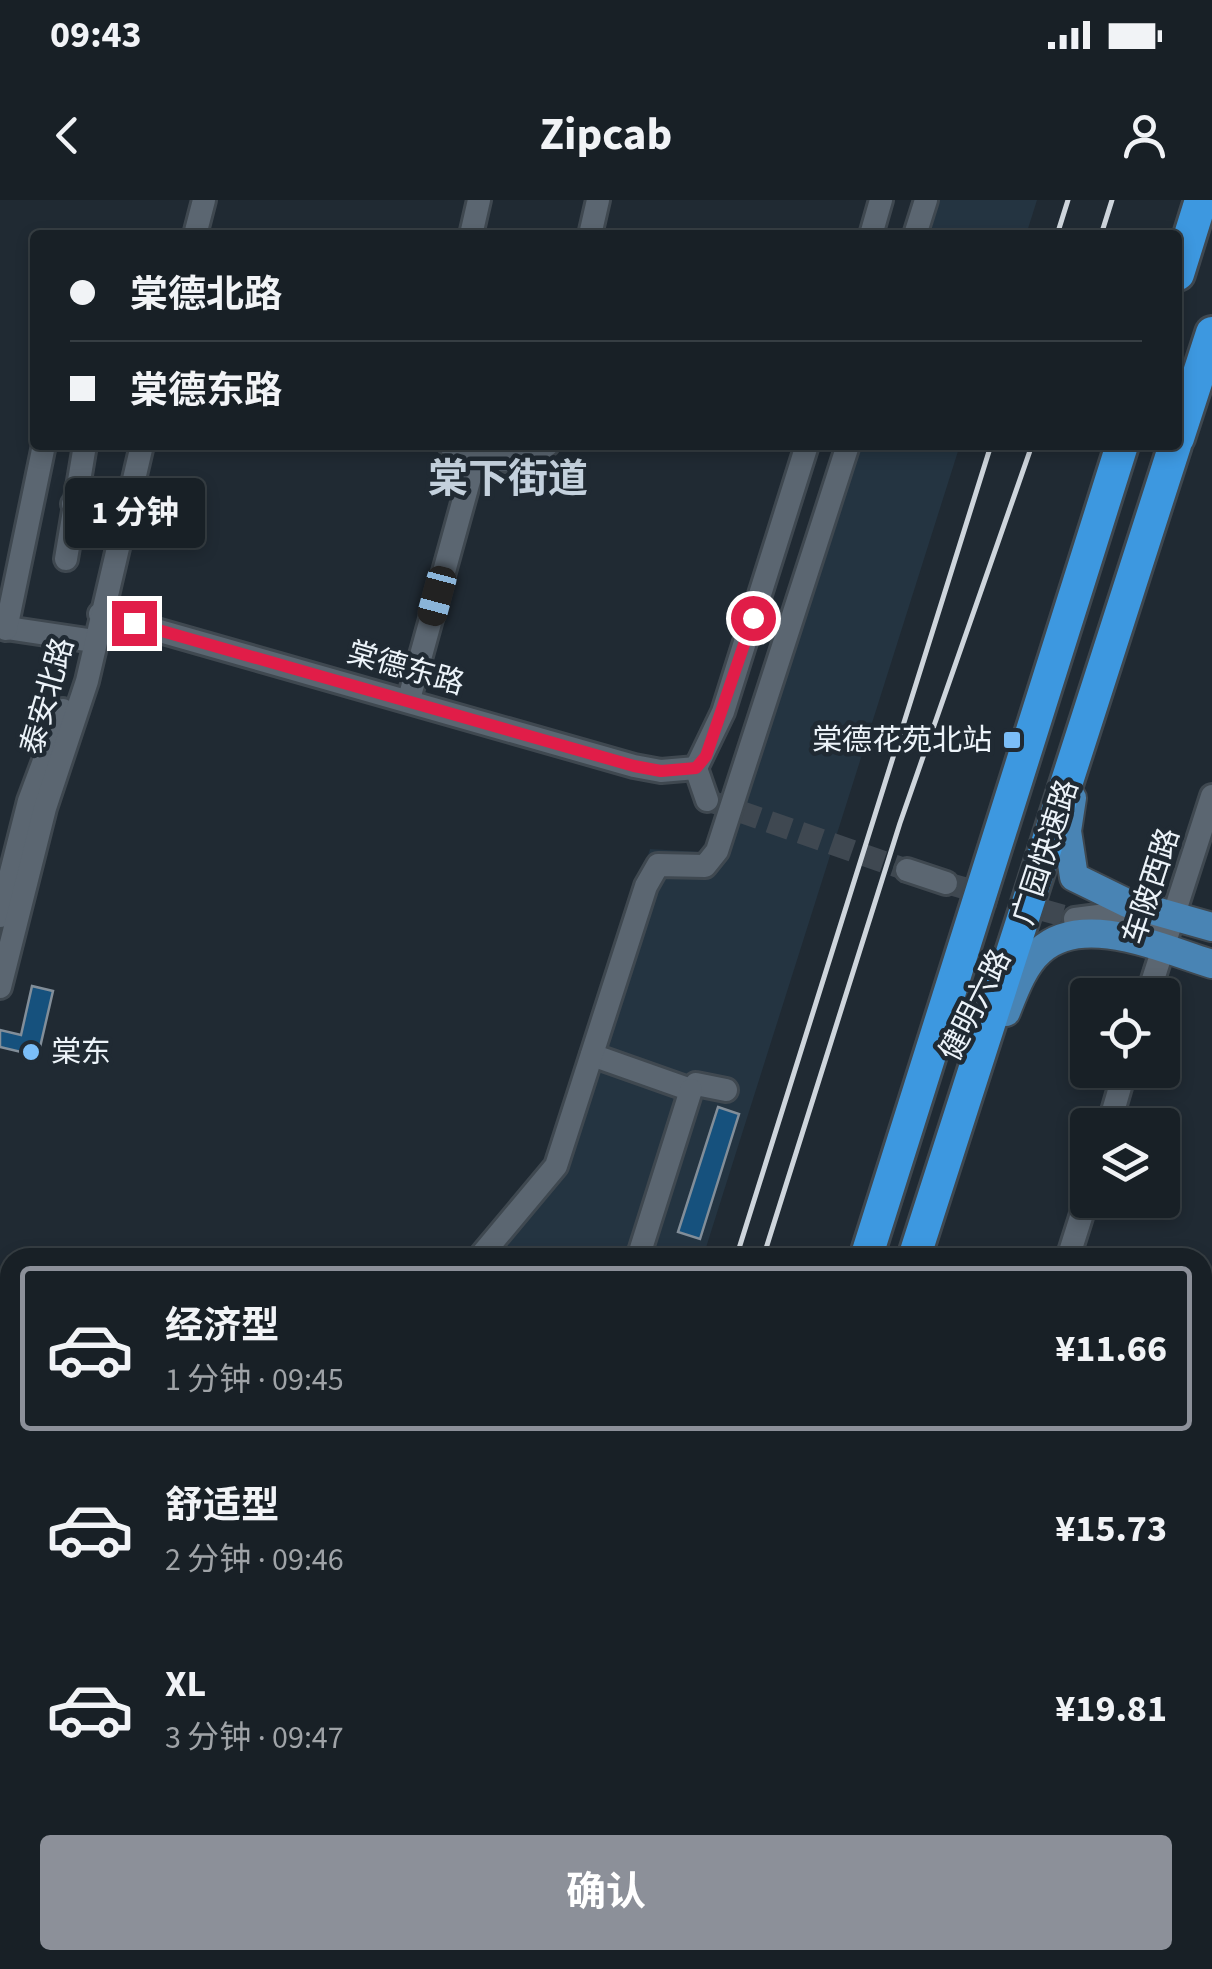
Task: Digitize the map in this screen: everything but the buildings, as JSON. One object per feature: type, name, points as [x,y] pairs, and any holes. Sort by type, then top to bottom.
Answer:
[{"type":"highway","points":[[1182,261],[1201,200]]},
{"type":"highway","name":"广园快速路","points":[[1182,424],[1212,333]]},
{"type":"highway","name":"广园快速路","points":[[869,1248],[1120,450]]},
{"type":"highway","name":"广园快速路","points":[[917,1248],[1173,450]]},
{"type":"main road","name":"健明六路","points":[[1086,728],[1067,831],[1070,869],[1088,888],[1212,964]]},
{"type":"main road","name":"健明六路","points":[[968,1090],[1018,982],[1039,951],[1058,940],[1099,934],[1167,933],[1212,927]]},
{"type":"street","points":[[196,230],[204,200]]},
{"type":"street","points":[[472,230],[479,200]]},
{"type":"street","points":[[591,230],[598,200]]},
{"type":"street","points":[[872,230],[881,200]]},
{"type":"street","points":[[917,230],[926,200]]},
{"type":"street","points":[[43,450],[3,628],[87,640]]},
{"type":"street","points":[[66,559],[84,450]]},
{"type":"street","points":[[100,614],[141,450]]},
{"type":"street","points":[[459,450],[475,459],[500,461],[532,450]]},
{"type":"street","points":[[707,800],[696,768],[724,712],[805,450]]},
{"type":"street","points":[[487,1248],[556,1166],[646,886],[658,864],[705,866],[717,851],[846,450]]},
{"type":"street","points":[[409,699],[475,459]]},
{"type":"street","points":[[73,504],[124,518]]},
{"type":"street","name":"棠德东路","points":[[100,614],[634,766],[661,771],[696,768]]},
{"type":"street","name":"泰安北路","points":[[0,916],[34,787],[100,614]]},
{"type":"street","name":"泰安北路","points":[[0,987],[45,808],[87,681],[100,614]]},
{"type":"street","name":"车陂西路","points":[[1153,978],[1212,796]]},
{"type":"street","points":[[907,870],[946,883]]},
{"type":"street","points":[[1075,920],[1106,915],[1167,933]]},
{"type":"street","points":[[592,1055],[690,1090]]},
{"type":"street","points":[[641,1248],[690,1090],[696,1084],[726,1090]]},
{"type":"street","points":[[1071,1248],[1081,1218]]},
{"type":"shaded area","points":[[920,200],[1037,200],[1028,230],[911,230]]},
{"type":"shaded area","points":[[840,450],[958,450],[706,1248],[480,1248],[548,1170],[650,849],[700,852],[713,846]]},
{"type":"tunnel","points":[[1182,382],[1212,393]]},
{"type":"tunnel","points":[[707,800],[907,870]]},
{"type":"tunnel","points":[[946,883],[1075,919]]},
{"type":"railway","points":[[1059,230],[1068,200]]},
{"type":"railway","points":[[1103,230],[1112,200]]},
{"type":"railway","points":[[739,1248],[989,450]]},
{"type":"railway","points":[[766,1248],[900,823],[1030,450]]},
{"type":"place","name":"棠德花苑北站","points":[[1012,740]]},
{"type":"place","name":"棠东","points":[[31,1052]]},
{"type":"district","name":"棠下街道","points":[[508,478]]},
{"type":"route","points":[[134,623],[634,766],[674,772],[696,768],[706,756],[753,618]]}]
